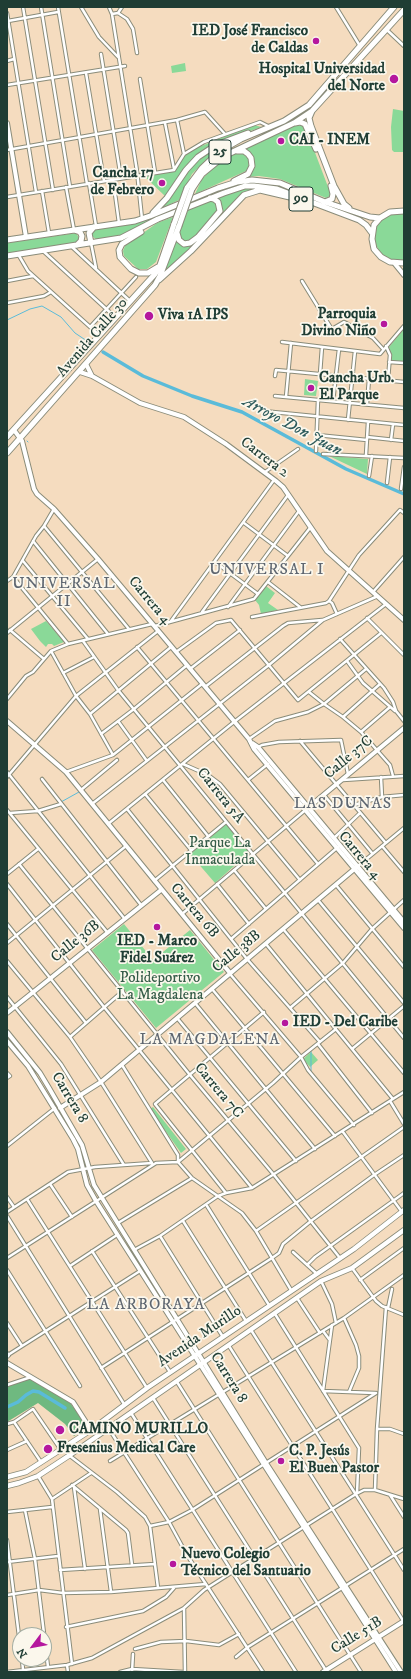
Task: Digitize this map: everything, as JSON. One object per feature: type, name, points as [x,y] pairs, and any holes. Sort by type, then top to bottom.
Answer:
[{"type":"highway","name":"25","points":[[177,225],[190,188],[202,168],[220,151],[241,139],[295,115],[309,105],[394,7]]},
{"type":"highway","name":"25","points":[[190,188],[209,167],[232,152],[294,123],[312,111],[404,10]]},
{"type":"highway","points":[[312,111],[309,118],[311,126],[334,186],[344,204],[351,211]]},
{"type":"highway","points":[[294,123],[303,122],[307,127],[332,190],[332,199],[325,202]]},
{"type":"highway","points":[[150,216],[164,202],[192,164],[206,151],[227,140],[263,130]]},
{"type":"highway","points":[[218,188],[245,175],[252,168],[251,158],[247,153],[242,151],[232,152]]},
{"type":"highway","name":"90","points":[[7,240],[142,219],[218,188],[242,181],[268,181],[280,184],[351,211],[380,218]]},
{"type":"highway","name":"90","points":[[7,256],[121,238],[151,223],[233,189],[254,186],[277,189],[359,220],[366,225],[372,234],[372,244],[377,253],[385,260],[395,264]]},
{"type":"highway","points":[[154,285],[191,251],[244,195],[260,190],[299,198]]},
{"type":"highway","points":[[177,232],[178,239],[184,244],[190,243],[197,238],[220,211],[218,201],[210,198]]},
{"type":"highway","points":[[372,234],[374,225],[380,218],[390,212],[404,211]]},
{"type":"highway","points":[[151,223],[136,236],[123,243],[119,254],[124,262],[139,273],[150,272],[160,265]]},
{"type":"highway","name":"Avenida Calle 30","points":[[8,452],[80,372],[154,285],[160,276],[177,232],[177,225]]},
{"type":"highway","name":"Avenida Calle 30","points":[[7,437],[148,282],[160,265],[177,225]]},
{"type":"highway","points":[[91,243],[89,232],[96,226]]},
{"type":"highway","points":[[74,230],[80,232],[82,236],[81,241],[77,245]]},
{"type":"highway","points":[[395,264],[404,263]]},
{"type":"main road","name":"Avenida Murillo","points":[[7,1478],[26,1472],[91,1430],[170,1372],[340,1258],[403,1211]]},
{"type":"main road","name":"Avenida Murillo","points":[[7,1486],[38,1476],[109,1429],[297,1298],[321,1282],[352,1268],[404,1230]]},
{"type":"street","points":[[22,7],[53,190]]},
{"type":"street","points":[[41,7],[62,140],[74,230]]},
{"type":"street","points":[[58,7],[79,138],[96,226]]},
{"type":"street","points":[[81,7],[99,37],[118,58]]},
{"type":"street","points":[[109,7],[112,14],[130,129],[142,219]]},
{"type":"street","points":[[118,13],[122,7]]},
{"type":"street","points":[[336,7],[360,46]]},
{"type":"street","points":[[8,21],[58,12]]},
{"type":"street","points":[[7,13],[36,192]]},
{"type":"street","points":[[112,14],[118,13],[127,19],[133,29],[137,53]]},
{"type":"street","points":[[387,30],[404,46]]},
{"type":"street","points":[[101,54],[121,178]]},
{"type":"street","points":[[7,61],[14,60]]},
{"type":"street","points":[[7,85],[125,66]]},
{"type":"street","points":[[86,73],[104,181]]},
{"type":"street","points":[[140,79],[155,172]]},
{"type":"street","points":[[9,149],[165,123],[205,112],[225,134]]},
{"type":"street","points":[[177,120],[184,154]]},
{"type":"street","points":[[174,170],[184,154],[204,142],[260,122],[270,127]]},
{"type":"street","points":[[7,123],[9,149],[26,237]]},
{"type":"street","points":[[165,123],[174,170]]},
{"type":"street","points":[[7,197],[174,170]]},
{"type":"street","points":[[113,179],[120,223]]},
{"type":"street","points":[[42,191],[49,233]]},
{"type":"street","points":[[91,243],[96,269]]},
{"type":"street","points":[[70,246],[130,301]]},
{"type":"street","points":[[42,250],[116,318]]},
{"type":"street","points":[[18,254],[28,272],[99,336]]},
{"type":"street","points":[[395,264],[404,275]]},
{"type":"street","points":[[7,281],[34,276]]},
{"type":"street","points":[[90,327],[136,276]]},
{"type":"street","points":[[302,281],[332,329],[344,322],[373,338],[383,349]]},
{"type":"street","points":[[7,303],[44,296],[51,292]]},
{"type":"street","points":[[282,342],[380,354],[404,326]]},
{"type":"street","points":[[286,397],[291,343]]},
{"type":"street","points":[[386,346],[390,355],[388,380]]},
{"type":"street","points":[[320,374],[322,347]]},
{"type":"street","points":[[333,401],[339,349]]},
{"type":"street","points":[[348,420],[355,351]]},
{"type":"street","points":[[389,362],[404,363]]},
{"type":"street","points":[[86,364],[92,376]]},
{"type":"street","points":[[275,376],[276,370],[404,382]]},
{"type":"street","name":"Carrera 2","points":[[80,372],[92,376],[134,400],[184,417],[265,472],[283,487],[327,551],[404,620]]},
{"type":"street","points":[[367,404],[369,379]]},
{"type":"street","points":[[275,396],[404,408]]},
{"type":"street","points":[[316,451],[318,400]]},
{"type":"street","points":[[263,411],[404,425]]},
{"type":"street","points":[[366,455],[368,422]]},
{"type":"street","points":[[391,440],[393,424]]},
{"type":"street","name":"Carrera 4","points":[[14,430],[21,438],[34,490],[54,509],[98,559],[338,847],[404,922]]},
{"type":"street","points":[[317,435],[404,441]]},
{"type":"street","points":[[265,472],[298,449]]},
{"type":"street","points":[[323,454],[404,458]]},
{"type":"street","points":[[369,476],[372,456]]},
{"type":"street","points":[[387,483],[390,457]]},
{"type":"street","points":[[401,489],[404,467]]},
{"type":"street","points":[[171,622],[275,480]]},
{"type":"street","points":[[201,613],[288,496]]},
{"type":"street","points":[[7,581],[13,577],[23,561],[32,541],[44,526],[54,509]]},
{"type":"street","points":[[252,617],[326,603],[359,555],[400,510],[404,512]]},
{"type":"street","points":[[228,607],[299,511]]},
{"type":"street","points":[[244,523],[288,556]]},
{"type":"street","points":[[44,526],[129,628]]},
{"type":"street","points":[[7,698],[26,676],[33,672],[51,651],[68,644],[129,628],[171,622],[254,600],[310,528]]},
{"type":"street","points":[[32,541],[108,634]]},
{"type":"street","points":[[373,592],[404,557]]},
{"type":"street","points":[[7,633],[98,559]]},
{"type":"street","points":[[23,561],[88,639]]},
{"type":"street","points":[[215,562],[258,594]]},
{"type":"street","points":[[13,577],[68,644]]},
{"type":"street","points":[[268,582],[301,608]]},
{"type":"street","points":[[92,804],[323,620],[378,596]]},
{"type":"street","points":[[329,600],[337,614]]},
{"type":"street","points":[[108,824],[234,722],[386,604]]},
{"type":"street","points":[[367,618],[404,655]]},
{"type":"street","points":[[175,652],[216,623],[231,620],[298,700],[355,656],[381,633]]},
{"type":"street","points":[[66,772],[113,756],[181,701],[288,623],[323,620]]},
{"type":"street","points":[[10,630],[44,659]]},
{"type":"street","points":[[101,734],[166,682],[240,630]]},
{"type":"street","points":[[124,918],[8,774],[76,696],[104,672],[158,631]]},
{"type":"street","points":[[340,639],[380,684],[389,696],[396,711],[404,721]]},
{"type":"street","name":"Carrera 5A","points":[[83,641],[118,690],[165,747],[182,764],[226,822],[404,1038]]},
{"type":"street","points":[[137,647],[318,864]]},
{"type":"street","points":[[90,714],[172,647]]},
{"type":"street","points":[[51,651],[76,696],[90,714],[113,756]]},
{"type":"street","points":[[63,673],[94,657]]},
{"type":"street","points":[[347,661],[357,676],[396,711]]},
{"type":"street","points":[[250,741],[275,721],[308,712],[324,704],[366,669]]},
{"type":"street","points":[[343,717],[380,684]]},
{"type":"street","points":[[310,692],[361,732],[390,765],[393,776]]},
{"type":"street","points":[[361,732],[390,707]]},
{"type":"street","name":"Carrera 6B","points":[[7,721],[66,772],[161,890],[301,1057],[308,1070],[354,1125]]},
{"type":"street","points":[[118,721],[147,761]]},
{"type":"street","name":"Calle 37C","points":[[181,914],[404,728]]},
{"type":"street","points":[[256,748],[262,745],[279,742],[341,740],[348,775]]},
{"type":"street","points":[[300,741],[385,842]]},
{"type":"street","points":[[81,790],[117,760]]},
{"type":"street","points":[[182,764],[208,775],[220,784],[300,880]]},
{"type":"street","points":[[248,780],[269,764]]},
{"type":"street","points":[[342,780],[404,776]]},
{"type":"street","points":[[381,777],[382,796]]},
{"type":"street","points":[[42,779],[141,905]]},
{"type":"street","points":[[163,780],[208,836]]},
{"type":"street","points":[[145,794],[191,850]]},
{"type":"street","points":[[324,795],[372,853]]},
{"type":"street","points":[[354,804],[382,796],[404,795]]},
{"type":"street","points":[[10,813],[38,811],[61,804]]},
{"type":"street","points":[[127,809],[247,959],[319,1043],[372,1113]]},
{"type":"street","name":"Carrera 4","points":[[307,809],[334,838],[338,847]]},
{"type":"street","points":[[7,810],[107,932]]},
{"type":"street","points":[[334,838],[360,813]]},
{"type":"street","points":[[154,881],[226,822]]},
{"type":"street","name":"Calle 38B","points":[[62,1108],[101,1082],[122,1065],[177,1017],[404,828]]},
{"type":"street","points":[[7,943],[126,846]]},
{"type":"street","points":[[382,846],[404,872]]},
{"type":"street","points":[[231,938],[338,847]]},
{"type":"street","points":[[7,874],[38,849]]},
{"type":"street","name":"Carrera 7C","points":[[19,864],[190,1075],[274,1175],[340,1258]]},
{"type":"street","points":[[400,868],[404,864]]},
{"type":"street","points":[[234,870],[266,909]]},
{"type":"street","points":[[7,884],[104,1007],[252,1188]]},
{"type":"street","points":[[217,884],[249,924]]},
{"type":"street","points":[[336,885],[404,967]]},
{"type":"street","name":"Calle 36B","points":[[7,1013],[124,918],[161,890]]},
{"type":"street","points":[[318,900],[404,1003]]},
{"type":"street","points":[[290,1008],[343,963],[372,929],[404,900]]},
{"type":"street","name":"Carrera 4","points":[[392,910],[404,928]]},
{"type":"street","points":[[7,924],[86,1023]]},
{"type":"street","points":[[283,929],[404,1073]]},
{"type":"street","points":[[266,944],[393,1099]]},
{"type":"street","points":[[7,961],[70,1037],[101,1082],[152,1163]]},
{"type":"street","points":[[212,988],[336,1136]]},
{"type":"street","points":[[70,1037],[123,991]]},
{"type":"street","points":[[7,997],[61,1064],[82,1095],[124,1165]]},
{"type":"street","points":[[194,1003],[316,1149]]},
{"type":"street","points":[[352,1049],[404,1006]]},
{"type":"street","points":[[226,1193],[154,1104],[172,1091],[264,1012]]},
{"type":"street","points":[[177,1017],[296,1161]]},
{"type":"street","points":[[7,1212],[68,1172],[88,1168],[178,1162],[336,1029]]},
{"type":"street","name":"Carrera 8","points":[[7,1032],[40,1073],[62,1108],[82,1145],[94,1185],[175,1321]]},
{"type":"street","name":"Carrera 8","points":[[7,1041],[28,1066],[78,1148],[87,1185],[117,1235],[197,1354],[304,1526],[401,1672]]},
{"type":"street","points":[[122,1065],[178,1155],[178,1162],[192,1178],[242,1214],[256,1232],[291,1290]]},
{"type":"street","points":[[7,1073],[8,1077]]},
{"type":"street","points":[[134,1250],[160,1236],[207,1206],[218,1196],[252,1188],[343,1132],[404,1092]]},
{"type":"street","points":[[390,1102],[404,1124]]},
{"type":"street","points":[[7,1146],[55,1108],[62,1108]]},
{"type":"street","points":[[256,1232],[404,1127]]},
{"type":"street","points":[[343,1132],[374,1175],[403,1211]]},
{"type":"street","points":[[101,1368],[272,1258],[279,1253],[282,1244],[374,1175],[404,1155]]},
{"type":"street","points":[[7,1258],[156,1163]]},
{"type":"street","points":[[118,1223],[192,1178]]},
{"type":"street","points":[[50,1184],[72,1217]]},
{"type":"street","points":[[307,1265],[315,1256],[404,1193]]},
{"type":"street","points":[[7,1197],[14,1207]]},
{"type":"street","points":[[27,1199],[147,1388]]},
{"type":"street","points":[[207,1206],[270,1305]]},
{"type":"street","points":[[7,1216],[124,1405]]},
{"type":"street","points":[[182,1221],[246,1321]]},
{"type":"street","points":[[70,1266],[117,1235]]},
{"type":"street","points":[[160,1236],[223,1337]]},
{"type":"street","points":[[360,1280],[404,1248]]},
{"type":"street","points":[[92,1251],[149,1337],[170,1372]]},
{"type":"street","points":[[293,1252],[316,1274]]},
{"type":"street","points":[[352,1268],[373,1298],[387,1308],[404,1315]]},
{"type":"street","points":[[7,1270],[80,1386]]},
{"type":"street","points":[[7,1355],[140,1271]]},
{"type":"street","points":[[110,1461],[332,1326],[404,1275]]},
{"type":"street","points":[[321,1282],[332,1304],[336,1323]]},
{"type":"street","points":[[375,1490],[378,1393],[387,1308],[392,1289]]},
{"type":"street","points":[[297,1298],[321,1332],[330,1339]]},
{"type":"street","points":[[275,1314],[359,1448],[357,1493]]},
{"type":"street","points":[[344,1318],[356,1345],[359,1356],[359,1368],[349,1392]]},
{"type":"street","points":[[7,1323],[22,1346]]},
{"type":"street","points":[[323,1391],[332,1326]]},
{"type":"street","points":[[251,1330],[357,1493],[394,1556],[404,1570]]},
{"type":"street","points":[[229,1346],[404,1621]]},
{"type":"street","points":[[7,1363],[73,1402],[91,1430]]},
{"type":"street","points":[[7,1385],[32,1377]]},
{"type":"street","points":[[177,1382],[361,1672]]},
{"type":"street","points":[[323,1391],[378,1393]]},
{"type":"street","points":[[150,1526],[169,1522],[216,1496],[292,1446],[378,1393]]},
{"type":"street","points":[[153,1398],[255,1557],[325,1671]]},
{"type":"street","points":[[7,1424],[14,1422],[33,1409],[61,1450]]},
{"type":"street","points":[[131,1413],[296,1672]]},
{"type":"street","points":[[14,1422],[41,1462]]},
{"type":"street","points":[[109,1429],[169,1522],[187,1555],[263,1672]]},
{"type":"street","points":[[377,1429],[390,1429],[404,1434]]},
{"type":"street","points":[[7,1450],[27,1441]]},
{"type":"street","points":[[70,1455],[139,1511],[150,1526],[158,1588]]},
{"type":"street","points":[[52,1499],[91,1473]]},
{"type":"street","points":[[38,1476],[52,1499],[66,1628],[72,1664]]},
{"type":"street","points":[[73,1486],[128,1533],[132,1565]]},
{"type":"street","points":[[73,1486],[85,1569]]},
{"type":"street","points":[[52,1667],[72,1664],[92,1658],[184,1608],[208,1588],[232,1572],[357,1493],[364,1490],[375,1490],[404,1499]]},
{"type":"street","points":[[390,1495],[404,1517]]},
{"type":"street","points":[[7,1512],[52,1507]]},
{"type":"street","points":[[100,1508],[111,1592]]},
{"type":"street","points":[[25,1510],[39,1590],[43,1627]]},
{"type":"street","points":[[7,1540],[8,1562],[18,1627]]},
{"type":"street","points":[[236,1656],[248,1647],[404,1550]]},
{"type":"street","points":[[8,1562],[58,1556]]},
{"type":"street","points":[[60,1570],[154,1564]]},
{"type":"street","points":[[7,1595],[39,1590],[63,1593],[111,1592],[174,1588],[206,1584]]},
{"type":"street","points":[[66,1628],[143,1611],[166,1597],[174,1588]]},
{"type":"street","points":[[120,1672],[132,1670],[184,1672],[186,1641],[184,1608]]},
{"type":"street","name":"Calle 51B","points":[[325,1671],[404,1621]]},
{"type":"street","points":[[135,1649],[161,1642],[186,1641],[212,1646],[219,1645],[239,1634]]},
{"type":"street","name":"Carrera 8","points":[[377,1638],[396,1672]]},
{"type":"street","points":[[132,1670],[133,1654]]},
{"type":"street","points":[[67,1665],[68,1672]]},
{"type":"street","points":[[7,1672],[48,1667]]},
{"type":"green space","points":[[185,63],[186,71],[172,73],[171,66]]},
{"type":"green space","points":[[393,109],[404,111],[404,152],[394,152],[392,150],[391,127]]},
{"type":"green space","points":[[253,125],[262,127],[215,143],[198,154],[184,170],[166,197],[143,175],[174,171],[186,154],[194,149]]},
{"type":"green space","points":[[296,125],[303,126],[306,129],[330,192],[330,196],[326,198],[280,179],[259,176],[248,177],[254,169],[255,163],[253,157],[243,149]]},
{"type":"green space","points":[[252,133],[210,156],[192,174],[179,200],[162,208],[190,168],[203,155],[216,146]]},
{"type":"green space","points":[[236,153],[243,154],[248,158],[249,167],[246,171],[195,194],[202,179],[215,166]]},
{"type":"green space","points":[[245,188],[254,188],[240,195],[218,218],[222,210],[221,205],[216,198]]},
{"type":"green space","points":[[212,200],[218,207],[217,213],[194,238],[187,242],[181,240],[179,233],[188,210]]},
{"type":"green space","points":[[162,213],[125,235],[97,240],[92,236],[92,232],[96,229]]},
{"type":"green space","points":[[395,214],[404,214],[404,260],[397,261],[389,259],[383,255],[375,242],[377,226],[381,220]]},
{"type":"green space","points":[[173,217],[156,262],[147,269],[138,269],[124,256],[123,251],[125,246],[157,223]]},
{"type":"green space","points":[[76,233],[79,238],[77,243],[7,255],[7,243]]},
{"type":"green space","points":[[176,238],[183,246],[194,244],[163,274]]},
{"type":"green space","points":[[404,329],[404,362],[390,361],[391,354],[389,347]]},
{"type":"green space","name":"Cancha Urb. El Parque","points":[[305,379],[318,381],[316,396],[304,395]]},
{"type":"green space","points":[[329,456],[368,459],[367,474]]},
{"type":"green space","points":[[266,586],[275,593],[268,603],[278,610],[261,614],[259,605],[255,600]]},
{"type":"green space","points":[[46,621],[64,642],[54,646],[52,644],[48,644],[46,647],[40,641],[31,629]]},
{"type":"green space","name":"Parque La Inmaculada","points":[[226,824],[250,852],[215,883],[190,854]]},
{"type":"green space","name":"Polideportivo La Magdalena","points":[[124,924],[153,960],[190,930],[224,972],[156,1028],[92,950]]},
{"type":"green space","points":[[311,1052],[318,1060],[310,1067],[303,1059]]},
{"type":"green space","points":[[153,1107],[186,1149],[181,1153],[150,1109]]},
{"type":"green space","points":[[31,1378],[70,1403],[88,1426],[74,1436],[65,1424],[38,1403],[7,1422],[7,1387]]},
{"type":"waterway","name":"Arroyo Don Juan","points":[[7,320],[30,309],[42,306],[61,317],[75,333],[87,341]]},
{"type":"waterway","name":"Arroyo Don Juan","points":[[103,352],[143,376],[192,396],[242,412],[346,469],[404,494]]},
{"type":"waterway","points":[[61,802],[79,792]]},
{"type":"waterway","points":[[311,1049],[311,1072]]},
{"type":"waterway","points":[[7,1407],[18,1402],[33,1391],[39,1392],[65,1408]]},
{"type":"place","name":"IED José Francisco de Caldas","points":[[316,41]]},
{"type":"place","name":"Hospital Universidad del Norte","points":[[394,79]]},
{"type":"place","name":"CAI - INEM","points":[[281,141]]},
{"type":"place","name":"Cancha 17 de Febrero","points":[[162,183]]},
{"type":"place","name":"Viva 1A IPS","points":[[149,316]]},
{"type":"place","name":"Parroquia Divino Niño","points":[[384,324]]},
{"type":"place","name":"Cancha Urb. El Parque","points":[[311,388]]},
{"type":"place","name":"IED - Marco Fidel Suárez","points":[[157,927]]},
{"type":"place","name":"IED - Del Caribe","points":[[285,1023]]},
{"type":"place","name":"CAMINO MURILLO","points":[[60,1430]]},
{"type":"place","name":"Fresenius Medical Care","points":[[48,1449]]},
{"type":"place","name":"C. P. Jesús El Buen Pastor","points":[[281,1461]]},
{"type":"place","name":"Nuevo Colegio Técnico del Santuario","points":[[173,1564]]},
{"type":"district","name":"UNIVERSAL I","points":[[267,571]]},
{"type":"district","name":"UNIVERSAL II","points":[[64,594]]},
{"type":"district","name":"LAS DUNAS","points":[[343,805]]},
{"type":"district","name":"LA MAGDALENA","points":[[210,1041]]},
{"type":"district","name":"LA ARBORAYA","points":[[146,1306]]}]
